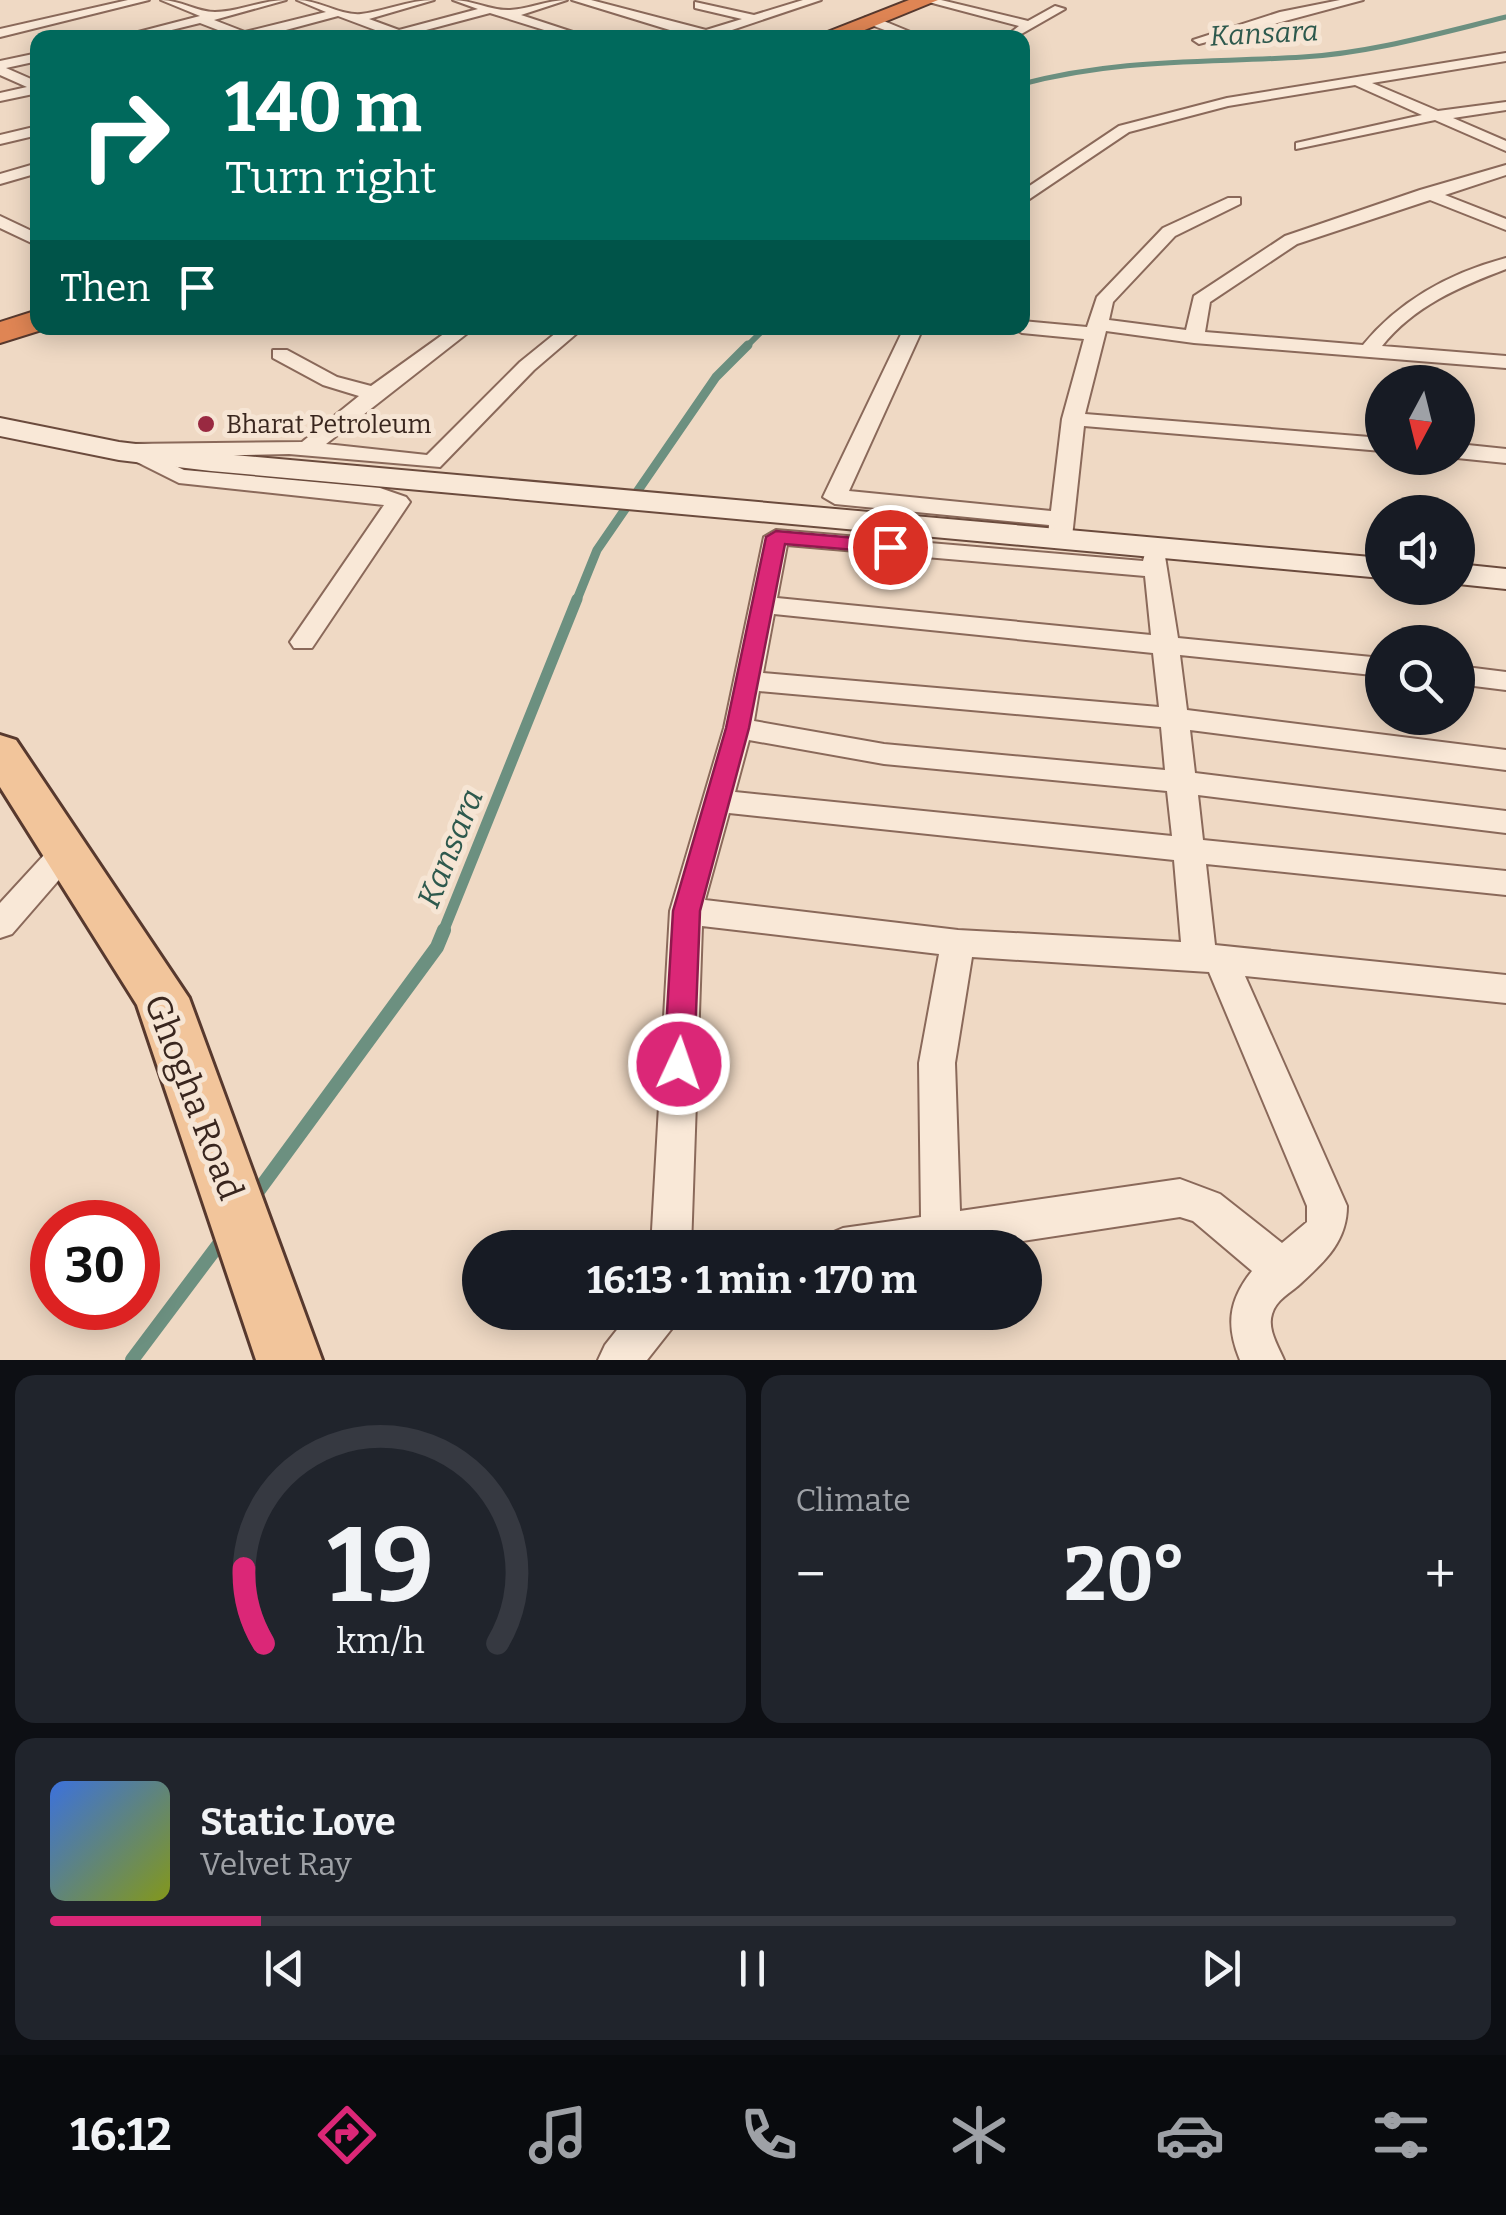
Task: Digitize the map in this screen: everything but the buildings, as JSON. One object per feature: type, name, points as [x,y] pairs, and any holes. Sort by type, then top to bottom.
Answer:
[{"type":"highway","points":[[828,30],[910,0]]},
{"type":"highway","points":[[844,30],[927,0]]},
{"type":"highway","points":[[0,320],[30,310]]},
{"type":"highway","points":[[0,334],[30,323]]},
{"type":"main road","name":"Ghogha Road","points":[[0,751],[162,998],[289,1360]]},
{"type":"street","points":[[68,0],[111,18]]},
{"type":"street","points":[[0,33],[143,0]]},
{"type":"street","points":[[167,0],[230,30]]},
{"type":"street","points":[[153,30],[280,0]]},
{"type":"street","points":[[356,19],[428,0]]},
{"type":"street","points":[[460,0],[560,30]]},
{"type":"street","points":[[508,14],[561,0]]},
{"type":"street","points":[[578,0],[686,30]]},
{"type":"street","points":[[600,6],[621,0]]},
{"type":"street","points":[[682,0],[754,19]]},
{"type":"street","points":[[699,5],[716,0]]},
{"type":"street","points":[[724,30],[815,0]]},
{"type":"street","points":[[927,0],[1022,29],[1058,10]]},
{"type":"street","points":[[964,10],[993,0]]},
{"type":"street","points":[[1199,40],[1284,14],[1357,0]]},
{"type":"street","points":[[309,2],[335,6],[383,30]]},
{"type":"street","points":[[264,30],[335,6]]},
{"type":"street","points":[[418,30],[490,9]]},
{"type":"street","points":[[0,17],[30,31]]},
{"type":"street","points":[[870,20],[897,30]]},
{"type":"street","points":[[534,30],[548,26]]},
{"type":"street","points":[[1030,192],[1124,129],[1228,102],[1506,58]]},
{"type":"street","points":[[0,68],[30,59]]},
{"type":"street","points":[[0,68],[30,84]]},
{"type":"street","points":[[1356,81],[1506,146]]},
{"type":"street","points":[[0,97],[30,90]]},
{"type":"street","points":[[1301,146],[1435,116],[1506,106]]},
{"type":"street","points":[[0,140],[30,132]]},
{"type":"street","points":[[0,179],[30,170]]},
{"type":"street","points":[[1194,337],[1200,300],[1290,240],[1506,170]]},
{"type":"street","points":[[1426,193],[1506,226]]},
{"type":"street","points":[[1061,529],[1074,420],[1104,301],[1169,232],[1234,201]]},
{"type":"street","points":[[0,220],[30,233]]},
{"type":"street","points":[[0,239],[30,234]]},
{"type":"street","points":[[1368,351],[1382,332],[1431,292],[1506,262]]},
{"type":"street","points":[[1030,327],[1096,329],[1506,362]]},
{"type":"street","points":[[307,449],[455,335]]},
{"type":"street","points":[[125,452],[178,447],[307,449],[432,462],[527,366],[565,335]]},
{"type":"street","points":[[910,335],[835,497],[1061,529],[1156,559]]},
{"type":"street","points":[[280,354],[330,381],[375,394]]},
{"type":"street","points":[[1074,420],[1365,444]]},
{"type":"street","points":[[0,426],[125,452],[211,462],[1012,536],[1061,529]]},
{"type":"street","points":[[125,452],[179,476],[380,496],[398,502],[302,642]]},
{"type":"street","points":[[1475,453],[1506,456]]},
{"type":"street","points":[[672,1230],[686,911],[738,728],[776,537],[1365,567]]},
{"type":"street","points":[[1156,559],[1171,718],[1210,958],[1326,1206],[1327,1224],[1322,1235],[1261,1291],[1252,1307],[1250,1328],[1262,1360]]},
{"type":"street","points":[[1475,576],[1506,579]]},
{"type":"street","points":[[763,605],[1365,665]]},
{"type":"street","points":[[1475,677],[1506,681]]},
{"type":"street","points":[[748,681],[1171,718],[1506,760]]},
{"type":"street","points":[[738,728],[884,754],[1182,782],[1506,822]]},
{"type":"street","points":[[718,800],[1506,884]]},
{"type":"street","points":[[0,925],[66,851]]},
{"type":"street","points":[[686,911],[958,943],[1210,958],[1506,989]]},
{"type":"street","points":[[941,1230],[937,1062],[958,943]]},
{"type":"street","points":[[948,1230],[1180,1198],[1206,1207],[1284,1271]]},
{"type":"street","points":[[620,1360],[644,1330]]},
{"type":"waterway","name":"Kansara","points":[[1030,82],[1128,66],[1354,51],[1506,17]]},
{"type":"waterway","name":"Kansara","points":[[576,602],[597,550],[716,377],[758,335]]},
{"type":"waterway","name":"Kansara","points":[[443,932],[577,599]]},
{"type":"waterway","name":"Kansara","points":[[253,1198],[437,947],[444,930]]},
{"type":"waterway","name":"Kansara","points":[[132,1360],[225,1236]]},
{"type":"place","name":"Bharat Petroleum","points":[[206,424]]},
{"type":"route","points":[[679,1064],[686,911],[738,728],[776,537],[890,547]]}]
